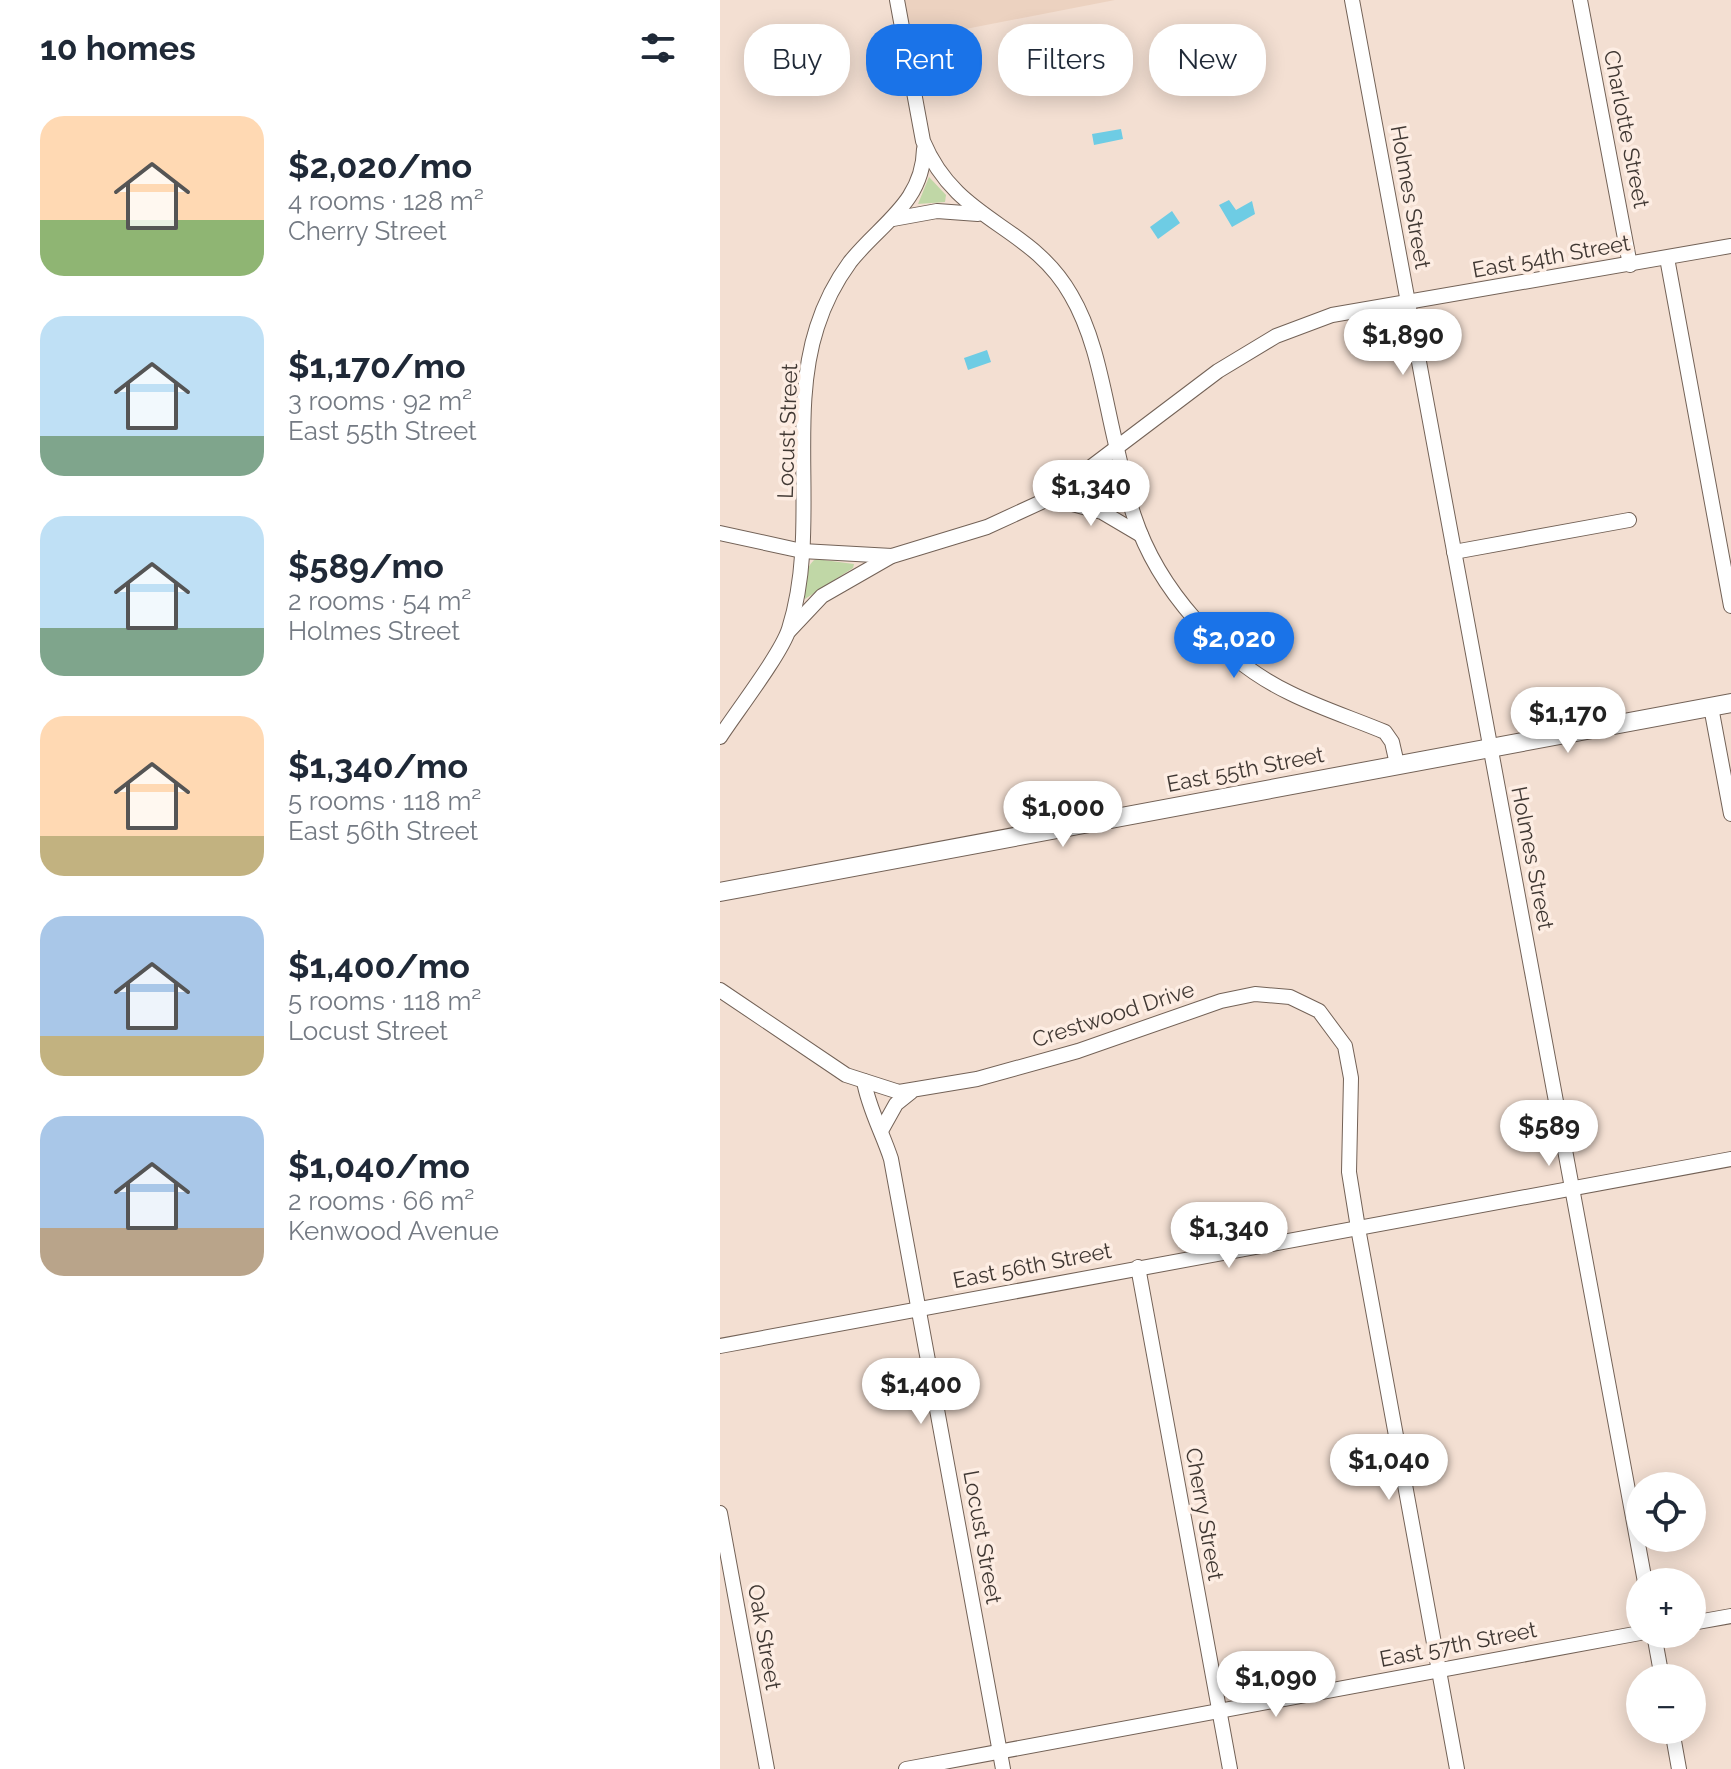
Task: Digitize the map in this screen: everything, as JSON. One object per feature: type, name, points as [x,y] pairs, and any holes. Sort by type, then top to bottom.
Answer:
[{"type":"main road","name":"East 55th Street","points":[[720,892],[1731,703]]},
{"type":"street","points":[[897,0],[923,141],[941,177],[966,203],[1036,251],[1072,296],[1090,338],[1142,535],[1174,593],[1219,644],[1250,669],[1289,693],[1385,732],[1392,742],[1397,764]]},
{"type":"street","name":"Holmes Street","points":[[1352,0],[1642,1568]]},
{"type":"street","name":"Charlotte Street","points":[[1580,0],[1630,265]]},
{"type":"street","name":"Locust Street","points":[[720,737],[788,631],[802,551],[806,391],[816,329],[830,295],[850,263],[893,219],[916,188],[923,164],[923,141]]},
{"type":"street","points":[[893,219],[937,211],[982,214]]},
{"type":"street","name":"East 54th Street","points":[[788,631],[822,596],[892,556],[987,527],[1050,498],[1218,371],[1276,336],[1332,315],[1731,246]]},
{"type":"street","points":[[1667,258],[1731,606]]},
{"type":"street","points":[[1050,498],[1102,512],[1142,535]]},
{"type":"street","points":[[1454,552],[1629,520]]},
{"type":"street","name":"East 54th Street","points":[[720,533],[802,551],[892,556]]},
{"type":"street","points":[[1711,707],[1731,814]]},
{"type":"street","name":"Crestwood Drive","points":[[720,990],[846,1075],[899,1092],[977,1079],[1078,1051],[1221,1001],[1255,994],[1290,997],[1319,1011],[1345,1046],[1351,1078],[1349,1172],[1457,1769]]},
{"type":"street","name":"Locust Street","points":[[864,1081],[866,1095],[882,1129],[891,1159],[1003,1769]]},
{"type":"street","points":[[882,1129],[896,1104],[915,1090]]},
{"type":"street","name":"East 56th Street","points":[[720,1346],[1731,1159]]},
{"type":"street","name":"Cherry Street","points":[[1138,1267],[1230,1769]]},
{"type":"street","name":"Oak Street","points":[[720,1513],[767,1769]]},
{"type":"street","points":[[1706,1620],[1731,1616]]},
{"type":"street","name":"East 57th Street","points":[[906,1769],[1626,1636]]},
{"type":"street","points":[[1675,1744],[1679,1769]]},
{"type":"shaded area","points":[[896,0],[1115,0],[982,26],[901,24]]},
{"type":"green space","points":[[929,177],[946,195],[945,202],[918,204]]},
{"type":"green space","points":[[1115,465],[1121,508],[1076,495],[1075,490]]},
{"type":"green space","points":[[816,559],[854,564],[853,568],[805,599],[805,578],[809,566]]},
{"type":"water","points":[[1121,129],[1123,139],[1094,145],[1092,134]]},
{"type":"water","points":[[1229,200],[1236,210],[1252,201],[1255,214],[1232,227],[1219,205]]},
{"type":"water","points":[[1172,211],[1180,223],[1158,239],[1150,227]]},
{"type":"water","points":[[987,350],[991,362],[968,370],[964,358]]}]
